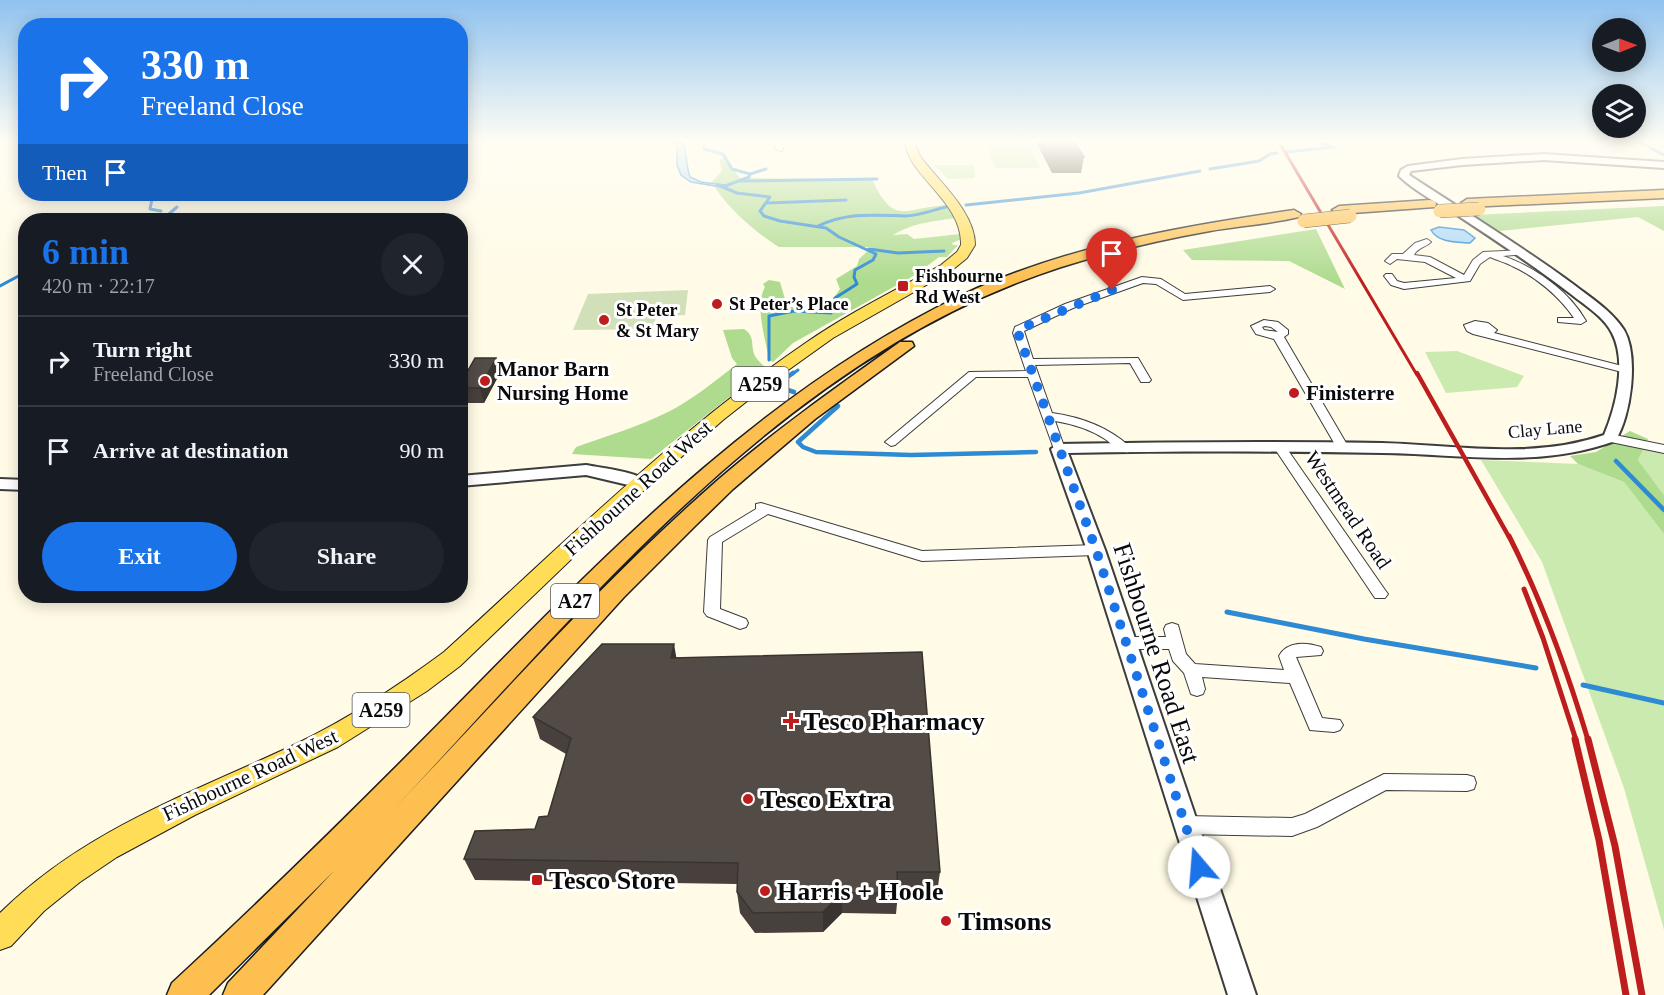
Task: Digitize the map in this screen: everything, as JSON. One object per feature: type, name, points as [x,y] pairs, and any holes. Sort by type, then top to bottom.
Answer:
[{"type":"highway","name":"A27","points":[[1473,206],[1664,194]]},
{"type":"highway","name":"A27","points":[[184,995],[310,874],[596,579],[711,472],[819,387],[906,330],[972,296],[1015,279],[1101,250],[1196,228],[1299,217],[1435,207],[1664,201]]},
{"type":"highway","name":"A27","points":[[240,995],[616,591],[726,484],[769,447],[849,385],[935,329],[985,304],[1050,277],[1155,246],[1299,217]]},
{"type":"main road","name":"Fishbourne Road West","points":[[0,935],[45,892],[114,841],[203,796],[309,749],[369,717],[419,685],[452,659],[641,483],[721,414],[811,345],[946,268],[959,258],[968,244],[965,227],[955,207],[940,188]]},
{"type":"street","name":"Clay Lane","points":[[1059,449],[1343,448],[1475,453],[1544,452],[1583,447],[1610,438],[1618,414],[1626,370],[1620,335],[1590,303],[1522,252],[1423,188]]},
{"type":"street","points":[[1410,256],[1407,254],[1418,245],[1427,242]]},
{"type":"street","points":[[1465,279],[1476,262],[1486,254],[1522,252]]},
{"type":"street","points":[[1486,254],[1516,264],[1527,271],[1570,306],[1581,321],[1562,320]]},
{"type":"street","points":[[1390,261],[1395,256],[1410,256],[1431,261],[1465,279]]},
{"type":"street","points":[[1389,276],[1394,283],[1404,286],[1465,279]]},
{"type":"street","name":"Fishbourne Road East","points":[[1242,995],[1096,550],[1018,333],[1019,329],[1069,306],[1142,280],[1158,281],[1183,297],[1270,289]]},
{"type":"street","points":[[1488,333],[1626,370]]},
{"type":"street","points":[[1278,336],[1343,448]]},
{"type":"street","points":[[891,442],[973,374],[1134,360],[1145,380]]},
{"type":"street","points":[[1047,416],[1065,417],[1117,440],[1125,449]]},
{"type":"street","points":[[1610,438],[1664,449]]},
{"type":"street","name":"Westmead Road","points":[[1281,449],[1380,594]]},
{"type":"street","points":[[468,481],[586,470],[641,483]]},
{"type":"street","points":[[0,484],[18,485]]},
{"type":"street","points":[[740,622],[712,612],[715,540],[763,508],[922,556],[1096,550]]},
{"type":"street","points":[[1126,643],[1173,636],[1179,657],[1191,670],[1197,689]]},
{"type":"street","points":[[1315,651],[1293,650],[1287,656],[1316,725],[1334,725]]},
{"type":"street","points":[[1191,670],[1295,677]]},
{"type":"street","points":[[1185,825],[1292,827],[1310,821],[1384,782],[1467,783]]},
{"type":"green space","points":[[716,188],[877,188],[888,204],[895,209],[903,211],[949,205],[955,218],[916,225],[893,235],[907,234],[914,239],[960,234],[962,239],[952,243],[958,245],[947,257],[939,257],[915,275],[793,343],[773,362],[769,360],[762,323],[761,304],[765,287],[763,284],[769,280],[780,282],[787,306],[823,313],[840,289],[836,279],[857,266],[859,259],[872,247],[779,247],[741,218]]},
{"type":"green space","points":[[1664,206],[1664,231],[1638,217],[1500,231],[1473,215]]},
{"type":"green space","points":[[1316,229],[1345,289],[1289,261],[1192,260],[1183,250]]},
{"type":"green space","points":[[688,290],[685,315],[656,316],[653,329],[573,330],[588,294]]},
{"type":"green space","points":[[744,329],[750,335],[755,356],[766,368],[651,459],[572,454],[576,447],[657,417],[703,390],[737,364],[732,358],[723,330]]},
{"type":"green space","points":[[1457,351],[1524,376],[1517,387],[1446,393],[1425,352]]},
{"type":"green space","points":[[1630,431],[1648,439],[1638,460],[1664,495],[1664,534],[1624,482],[1578,464],[1570,456],[1596,452]]},
{"type":"green space","points":[[1644,447],[1664,453],[1664,495],[1638,460]]},
{"type":"green space","points":[[1481,460],[1578,464],[1624,482],[1664,534],[1664,930],[1624,788],[1542,562]]},
{"type":"water","points":[[1439,227],[1464,230],[1475,238],[1470,243],[1443,240],[1431,230]]},
{"type":"building","points":[[475,358],[496,358],[480,388],[468,388],[468,370]]},
{"type":"building","name":"Tesco Extra","points":[[602,644],[674,644],[671,658],[922,652],[940,872],[897,872],[898,893],[842,893],[823,912],[753,913],[737,892],[738,863],[464,859],[475,831],[535,829],[539,817],[548,816],[571,738],[533,717]]},
{"type":"waterway","points":[[726,188],[737,193],[770,197],[760,211],[764,216],[780,221],[826,228],[839,237],[876,254],[873,260],[855,270],[854,277],[857,284],[835,298],[831,313],[794,311],[769,316],[769,360]]},
{"type":"waterway","points":[[966,205],[1104,188]]},
{"type":"waterway","points":[[767,203],[846,200]]},
{"type":"waterway","points":[[152,201],[150,209],[161,211]]},
{"type":"waterway","points":[[170,213],[177,207]]},
{"type":"waterway","points":[[818,226],[850,216],[910,216],[946,207]]},
{"type":"waterway","points":[[869,249],[898,253],[944,251]]},
{"type":"waterway","points":[[0,286],[18,276]]},
{"type":"waterway","points":[[791,375],[798,370]]},
{"type":"waterway","points":[[793,373],[775,386],[794,392]]},
{"type":"waterway","points":[[838,406],[798,442],[803,447],[816,452],[911,455],[1036,452]]},
{"type":"waterway","points":[[1616,461],[1664,510]]},
{"type":"waterway","points":[[1227,612],[1364,639],[1536,668]]},
{"type":"waterway","points":[[1583,685],[1664,703]]},
{"type":"railway","points":[[1307,188],[1417,375]]},
{"type":"railway","points":[[1417,373],[1509,537]]},
{"type":"railway","points":[[1509,536],[1553,636],[1588,740]]},
{"type":"railway","points":[[1524,589],[1543,638],[1576,740]]},
{"type":"railway","points":[[1575,739],[1599,840],[1626,995]]},
{"type":"railway","points":[[1588,739],[1615,846],[1642,995]]},
{"type":"place","name":"Fishbourne Rd West","points":[[903,286]]},
{"type":"place","name":"St Peter’s Place","points":[[717,304]]},
{"type":"place","name":"St Peter & St Mary","points":[[604,320]]},
{"type":"place","name":"Manor Barn Nursing Home","points":[[485,381]]},
{"type":"place","name":"Finisterre","points":[[1294,393]]},
{"type":"place","name":"Tesco Pharmacy","points":[[791,721]]},
{"type":"place","name":"Tesco Extra","points":[[748,799]]},
{"type":"place","name":"Tesco Store","points":[[537,880]]},
{"type":"place","name":"Harris + Hoole","points":[[765,891]]},
{"type":"place","name":"Timsons","points":[[946,921]]},
{"type":"route","points":[[1112,290],[1069,306],[1019,329],[1018,333],[1096,550],[1199,867]]}]
